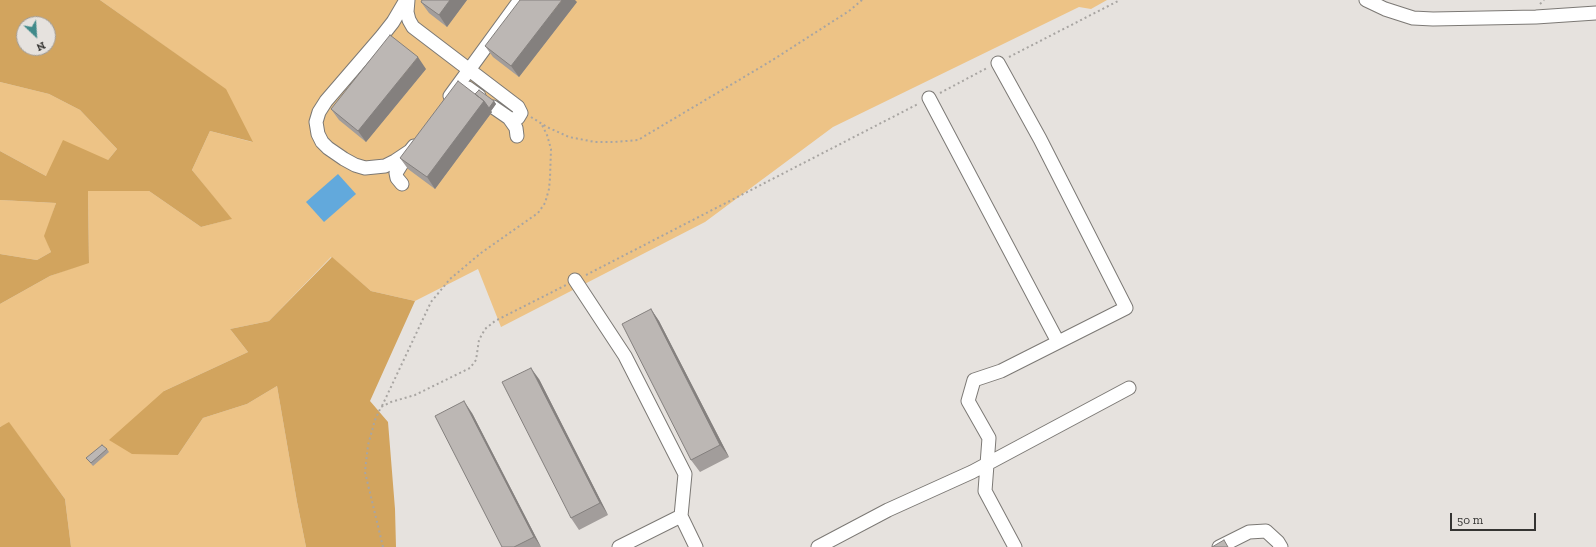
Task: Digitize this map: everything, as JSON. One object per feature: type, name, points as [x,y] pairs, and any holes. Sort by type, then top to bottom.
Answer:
[{"type":"lane","points":[[407,0],[407,12],[413,27],[535,119]]},
{"type":"lane","points":[[407,0],[382,36],[326,101],[319,112],[316,122],[316,129],[322,142],[344,159],[365,168],[385,166],[410,151]]},
{"type":"lane","points":[[440,109],[520,0]]},
{"type":"lane","points":[[1366,0],[1385,10],[1413,18],[1536,17],[1596,12]]},
{"type":"lane","points":[[998,62],[1040,139],[1126,308],[1001,371],[974,380],[968,401],[989,438],[985,490],[1015,547]]},
{"type":"lane","points":[[454,91],[468,88],[479,96]]},
{"type":"lane","points":[[929,98],[1058,342]]},
{"type":"lane","points":[[493,107],[509,118],[516,128],[517,136]]},
{"type":"lane","points":[[509,118],[514,119],[520,115],[521,112],[518,107]]},
{"type":"lane","points":[[402,184],[397,178],[396,173],[423,133]]},
{"type":"lane","points":[[575,280],[625,356],[685,474],[681,516],[696,547]]},
{"type":"lane","points":[[818,547],[888,510],[986,464],[1129,388]]},
{"type":"lane","points":[[619,547],[681,516]]},
{"type":"lane","points":[[1219,547],[1249,532],[1266,530],[1281,547]]},
{"type":"path","points":[[535,119],[569,137],[595,142],[638,140],[771,61],[849,11],[862,0]]},
{"type":"path","points":[[381,407],[391,402],[415,395],[470,368],[476,360],[479,340],[485,329],[495,321],[1120,0]]},
{"type":"path","points":[[383,547],[365,472],[370,439],[375,420],[431,302],[450,280],[481,253],[538,213],[545,203],[550,178],[551,149],[547,135],[535,119]]},
{"type":"shaded area","points":[[0,0],[100,0],[226,89],[253,142],[210,131],[192,170],[232,219],[201,227],[149,191],[88,191],[89,263],[50,276],[0,304],[0,254],[37,260],[51,252],[44,236],[56,203],[0,200],[0,151],[46,176],[63,140],[108,160],[117,149],[80,110],[49,94],[0,82]]},
{"type":"shaded area","points":[[100,0],[1107,0],[1091,9],[1079,7],[833,127],[705,222],[501,327],[478,269],[415,301],[371,291],[331,257],[269,321],[230,329],[248,352],[164,391],[178,455],[203,418],[247,404],[277,386],[306,547],[71,547],[65,499],[9,423],[0,427],[0,304],[50,276],[89,262],[88,191],[149,191],[201,227],[231,219],[192,170],[210,131],[252,142],[225,89]]},
{"type":"shaded area","points":[[0,82],[49,94],[80,110],[117,149],[108,160],[46,176],[0,151]]},
{"type":"shaded area","points":[[0,200],[56,203],[45,236],[51,252],[37,260],[0,254]]},
{"type":"shaded area","points":[[332,257],[371,291],[415,301],[370,401],[388,422],[395,509],[396,547],[306,547],[277,386],[247,404],[203,418],[178,455],[132,454],[109,440],[164,391],[248,352],[230,329],[269,321]]},
{"type":"shaded area","points":[[9,422],[65,499],[71,547],[0,547],[0,427]]},
{"type":"water","points":[[338,174],[356,194],[324,222],[306,202]]},
{"type":"building","points":[[422,0],[450,0],[439,15],[421,2]]},
{"type":"building","points":[[520,0],[562,0],[511,66],[485,46]]},
{"type":"building","points":[[390,35],[418,57],[358,131],[331,109]]},
{"type":"building","points":[[458,81],[484,101],[427,177],[400,158]]},
{"type":"building","points":[[479,90],[494,101],[489,108],[484,101],[475,94]]},
{"type":"building","points":[[651,309],[720,445],[691,460],[622,324]]},
{"type":"building","points":[[531,368],[600,503],[571,518],[502,382]]},
{"type":"building","points":[[464,401],[534,537],[514,547],[502,547],[435,416]]},
{"type":"building","points":[[102,445],[107,449],[91,463],[86,458]]},
{"type":"building","points":[[1224,540],[1228,547],[1212,547]]}]
